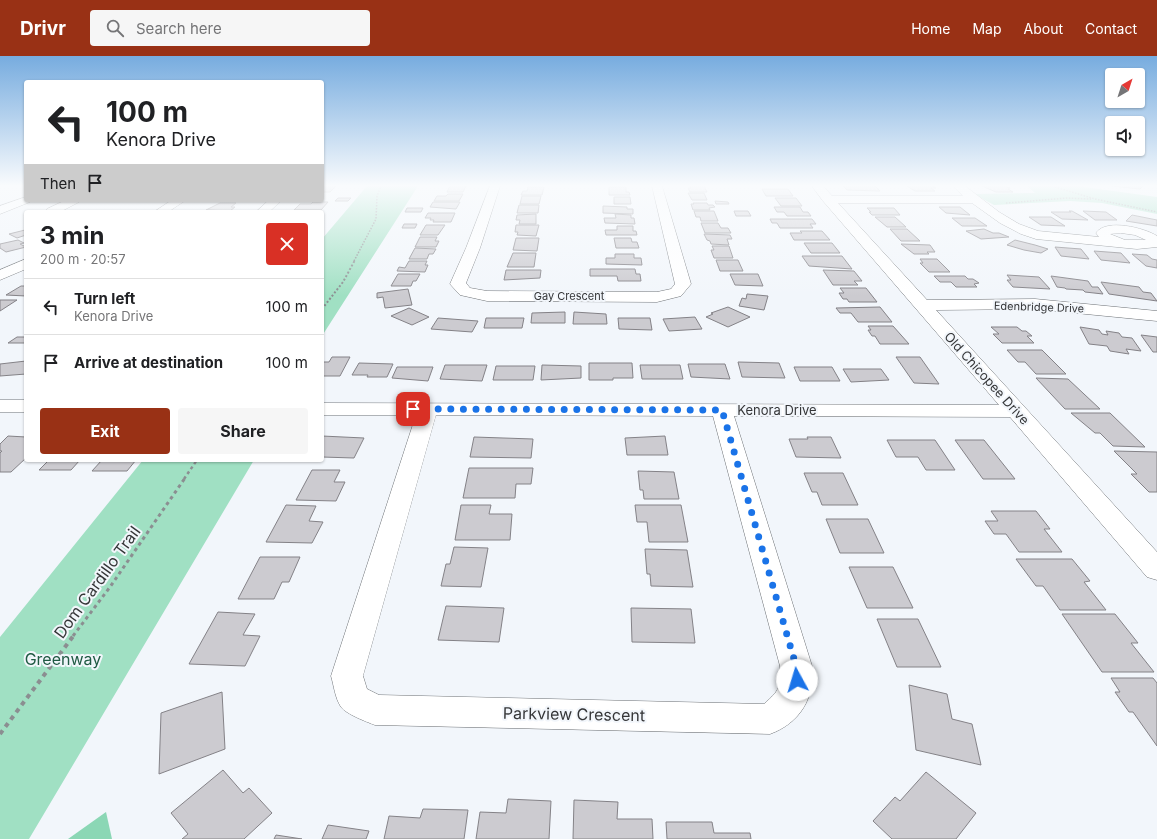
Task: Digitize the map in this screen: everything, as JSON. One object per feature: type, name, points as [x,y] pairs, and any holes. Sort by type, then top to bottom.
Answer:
[{"type":"street","name":"Gay Crescent","points":[[482,223],[458,284],[465,292],[487,296],[641,297],[656,297],[676,293],[683,284],[667,223]]},
{"type":"street","name":"Old Chicopee Drive","points":[[849,223],[1157,570]]},
{"type":"street","points":[[1008,223],[1020,230],[1051,238],[1120,242]]},
{"type":"street","points":[[0,276],[24,264]]},
{"type":"street","name":"Edenbridge Drive","points":[[921,305],[1035,304],[1157,316]]},
{"type":"street","points":[[0,406],[24,406]]},
{"type":"street","name":"Kenora Drive","points":[[324,409],[1016,411]]},
{"type":"street","name":"Parkview Crescent","points":[[428,410],[347,676],[353,698],[375,710],[770,719],[790,702],[797,680],[796,666],[722,410]]},
{"type":"path","points":[[324,306],[343,282],[374,223]]},
{"type":"path","name":"Dom Cardillo Trail","points":[[0,734],[110,587],[196,462]]},
{"type":"green space","points":[[336,223],[395,223],[324,333],[324,237]]},
{"type":"green space","name":"Greenway","points":[[141,462],[253,462],[29,839],[0,839],[0,637]]},
{"type":"green space","points":[[106,812],[112,839],[68,839]]},
{"type":"building","points":[[519,223],[536,223],[536,224],[519,224]]},
{"type":"building","points":[[605,223],[635,223],[635,224]]},
{"type":"building","points":[[701,223],[718,223],[721,228],[728,228],[731,233],[705,233]]},
{"type":"building","points":[[772,223],[815,223],[816,224],[810,224],[813,228],[780,228],[777,223]]},
{"type":"building","points":[[882,223],[901,223],[906,227],[887,227]]},
{"type":"building","points":[[958,223],[982,223],[987,226],[962,226]]},
{"type":"building","points":[[1037,223],[1060,223],[1065,226],[1041,225]]},
{"type":"building","points":[[1136,223],[1157,223],[1157,226]]},
{"type":"building","points":[[404,224],[417,224],[415,228],[402,228]]},
{"type":"building","points":[[426,225],[445,225],[438,235],[420,235]]},
{"type":"building","points":[[516,225],[539,225],[536,236],[517,235],[518,232],[515,232]]},
{"type":"building","points":[[617,226],[633,226],[633,231],[636,231],[637,235],[606,235],[605,230],[617,230]]},
{"type":"building","points":[[890,229],[907,229],[920,241],[901,241]]},
{"type":"building","points":[[984,229],[1009,237],[981,239],[966,231]]},
{"type":"building","points":[[24,230],[24,236],[17,238],[9,234]]},
{"type":"building","points":[[800,231],[822,231],[830,240],[794,240],[790,233],[802,233]]},
{"type":"building","points":[[704,234],[730,235],[732,239],[727,239],[729,245],[711,244]]},
{"type":"building","points":[[420,237],[437,237],[435,241],[439,241],[436,247],[415,247]]},
{"type":"building","points":[[516,238],[539,238],[537,251],[513,250]]},
{"type":"building","points":[[614,238],[631,238],[632,242],[637,242],[639,248],[616,248]]},
{"type":"building","points":[[18,240],[24,243],[20,244],[24,248],[6,252],[0,248],[0,244]]},
{"type":"building","points":[[1015,240],[1048,249],[1041,253],[1007,245]]},
{"type":"building","points":[[804,243],[832,243],[840,253],[811,253]]},
{"type":"building","points":[[901,244],[930,245],[935,252],[927,252],[929,254],[914,254]]},
{"type":"building","points":[[712,246],[729,246],[733,258],[714,258],[711,250],[714,250]]},
{"type":"building","points":[[1055,247],[1081,249],[1089,259],[1061,256]]},
{"type":"building","points":[[415,248],[436,249],[433,254],[429,254],[427,259],[409,259]]},
{"type":"building","points":[[1094,251],[1121,253],[1130,263],[1101,260]]},
{"type":"building","points":[[513,253],[536,253],[534,267],[507,267]]},
{"type":"building","points":[[615,254],[634,254],[634,258],[641,258],[642,265],[606,264],[606,258],[615,258]]},
{"type":"building","points":[[1132,254],[1147,255],[1152,259],[1157,260],[1157,268],[1146,266]]},
{"type":"building","points":[[802,256],[842,256],[852,269],[809,266]]},
{"type":"building","points":[[920,259],[937,259],[950,272],[929,272],[920,263],[923,263]]},
{"type":"building","points":[[716,260],[738,260],[743,271],[720,271]]},
{"type":"building","points":[[409,261],[427,261],[425,265],[428,265],[425,272],[397,271],[399,267],[405,268]]},
{"type":"building","points":[[590,269],[635,269],[636,274],[640,274],[641,281],[618,281],[617,276],[590,276]]},
{"type":"building","points":[[506,270],[541,270],[540,278],[504,280]]},
{"type":"building","points":[[823,270],[854,271],[862,281],[854,281],[858,285],[833,285]]},
{"type":"building","points":[[398,274],[420,274],[416,281],[413,281],[411,286],[391,286]]},
{"type":"building","points":[[730,274],[758,274],[763,286],[735,285]]},
{"type":"building","points":[[1007,275],[1039,277],[1050,289],[1013,287],[1007,280],[1011,280]]},
{"type":"building","points":[[934,276],[965,276],[968,279],[973,279],[979,283],[974,284],[977,287],[956,287],[951,282],[940,282]]},
{"type":"building","points":[[1051,276],[1088,281],[1092,287],[1098,287],[1103,294],[1057,287]]},
{"type":"building","points":[[1101,282],[1139,287],[1143,292],[1151,293],[1157,301],[1109,294]]},
{"type":"building","points":[[21,286],[24,286],[24,296],[6,295]]},
{"type":"building","points":[[840,288],[866,288],[877,302],[849,302],[847,299],[843,299],[839,293],[844,293]]},
{"type":"building","points":[[408,289],[412,305],[385,308],[383,297],[377,298],[377,293]]},
{"type":"building","points":[[747,294],[768,296],[764,310],[739,306],[742,298],[746,299]]},
{"type":"building","points":[[0,300],[17,300],[0,311]]},
{"type":"building","points":[[728,307],[750,317],[728,327],[706,317],[713,314],[711,313]]},
{"type":"building","points":[[880,307],[892,322],[858,322],[851,313],[840,313],[836,308]]},
{"type":"building","points":[[409,308],[429,317],[412,325],[391,316]]},
{"type":"building","points":[[565,312],[565,323],[531,323],[532,313]]},
{"type":"building","points":[[574,312],[606,314],[607,324],[573,324]]},
{"type":"building","points":[[695,317],[702,329],[669,331],[663,319]]},
{"type":"building","points":[[438,318],[478,321],[472,332],[431,329]]},
{"type":"building","points":[[486,318],[524,318],[522,328],[484,328]]},
{"type":"building","points":[[618,318],[650,318],[652,330],[619,329]]},
{"type":"building","points":[[868,326],[893,326],[909,344],[880,344],[875,336],[872,336],[868,330],[871,330]]},
{"type":"building","points":[[991,327],[1017,327],[1022,331],[1026,331],[1032,336],[1027,336],[1034,343],[1002,343],[993,334],[999,334]]},
{"type":"building","points":[[1080,327],[1099,330],[1102,334],[1108,335],[1106,331],[1119,333],[1122,337],[1132,338],[1141,351],[1126,349],[1129,354],[1110,351],[1107,346],[1089,344]]},
{"type":"building","points":[[1141,335],[1157,337],[1157,352],[1153,352]]},
{"type":"building","points":[[17,337],[24,337],[24,343],[8,343]]},
{"type":"building","points":[[1007,350],[1042,350],[1066,374],[1036,374],[1025,362],[1018,362]]},
{"type":"building","points":[[332,357],[350,357],[340,376],[324,376],[324,362],[329,362]]},
{"type":"building","points":[[896,357],[920,357],[939,384],[914,383]]},
{"type":"building","points":[[24,361],[24,374],[0,376],[0,364]]},
{"type":"building","points":[[738,362],[779,363],[785,378],[742,377]]},
{"type":"building","points":[[359,363],[393,364],[387,377],[352,375]]},
{"type":"building","points":[[589,363],[632,363],[633,378],[589,380]]},
{"type":"building","points":[[688,364],[725,364],[730,379],[691,377]]},
{"type":"building","points":[[445,365],[487,365],[482,381],[440,379]]},
{"type":"building","points":[[542,365],[581,366],[581,378],[541,380]]},
{"type":"building","points":[[640,365],[680,365],[683,379],[642,379]]},
{"type":"building","points":[[496,366],[535,366],[533,380],[493,380]]},
{"type":"building","points":[[397,367],[433,367],[428,381],[392,378]]},
{"type":"building","points":[[794,367],[832,367],[840,381],[800,381]]},
{"type":"building","points":[[843,369],[881,369],[889,380],[851,382]]},
{"type":"building","points":[[1036,378],[1068,379],[1100,409],[1065,409]]},
{"type":"building","points":[[1071,413],[1110,413],[1145,447],[1113,446],[1100,433],[1095,433]]},
{"type":"building","points":[[8,436],[24,437],[24,460],[11,472],[0,472],[0,453],[2,451],[0,451],[0,444]]},
{"type":"building","points":[[324,436],[364,438],[354,458],[324,457]]},
{"type":"building","points":[[665,436],[668,455],[627,455],[625,438]]},
{"type":"building","points":[[474,437],[533,439],[531,458],[470,457]]},
{"type":"building","points":[[807,437],[831,437],[841,458],[796,457],[789,439],[808,439]]},
{"type":"building","points":[[887,440],[935,440],[955,470],[926,470],[918,457],[896,457]]},
{"type":"building","points":[[955,440],[984,440],[1015,479],[983,479]]},
{"type":"building","points":[[1114,451],[1157,452],[1157,492],[1149,492],[1131,474],[1137,474]]},
{"type":"building","points":[[47,462],[78,462],[71,470],[39,470]]},
{"type":"building","points":[[100,462],[134,462],[127,471],[92,471]]},
{"type":"building","points":[[469,468],[533,468],[531,484],[516,484],[515,498],[463,498]]},
{"type":"building","points":[[312,470],[340,470],[334,482],[345,482],[336,501],[296,500]]},
{"type":"building","points":[[638,471],[674,472],[679,499],[644,499],[643,490],[640,490]]},
{"type":"building","points":[[804,473],[843,473],[858,505],[822,505],[817,492],[812,492]]},
{"type":"building","points":[[286,505],[316,506],[309,521],[323,522],[312,543],[266,542]]},
{"type":"building","points":[[461,505],[491,505],[489,514],[512,514],[510,540],[455,540]]},
{"type":"building","points":[[635,505],[681,505],[688,542],[649,542],[647,522],[637,522]]},
{"type":"building","points":[[991,511],[1036,511],[1050,529],[1044,529],[1062,552],[1019,552],[1006,534],[994,534],[985,521],[998,521]]},
{"type":"building","points":[[826,519],[868,519],[884,553],[840,553]]},
{"type":"building","points":[[454,547],[488,548],[481,587],[441,586],[446,564],[450,564]]},
{"type":"building","points":[[645,549],[687,550],[693,587],[651,586],[650,574],[647,574]]},
{"type":"building","points":[[260,557],[300,557],[289,582],[282,582],[274,599],[238,599]]},
{"type":"building","points":[[1016,559],[1072,559],[1090,581],[1084,582],[1106,610],[1060,610],[1043,586],[1036,586]]},
{"type":"building","points":[[849,567],[893,567],[913,608],[867,608]]},
{"type":"building","points":[[446,606],[504,608],[499,642],[438,640]]},
{"type":"building","points":[[631,608],[691,609],[695,643],[632,642]]},
{"type":"building","points":[[218,612],[255,614],[243,635],[260,636],[245,666],[189,664]]},
{"type":"building","points":[[1062,614],[1115,614],[1138,643],[1131,643],[1154,672],[1102,672]]},
{"type":"building","points":[[877,619],[918,619],[941,667],[897,667]]},
{"type":"building","points":[[1111,678],[1153,678],[1157,683],[1157,746],[1133,712],[1129,712],[1115,692],[1120,692]]},
{"type":"building","points":[[909,685],[947,694],[952,719],[972,724],[981,765],[916,750]]},
{"type":"building","points":[[222,692],[225,749],[159,774],[161,713]]},
{"type":"building","points":[[223,770],[243,793],[249,788],[272,813],[244,839],[182,839],[188,834],[171,813]]},
{"type":"building","points":[[926,772],[976,813],[956,839],[892,839],[873,821],[895,797],[900,801]]},
{"type":"building","points":[[508,799],[551,801],[549,839],[476,839],[480,812],[506,813]]},
{"type":"building","points":[[574,800],[618,802],[617,819],[652,819],[653,839],[573,839]]},
{"type":"building","points":[[423,809],[468,810],[464,839],[384,839],[389,816],[420,818]]},
{"type":"building","points":[[666,822],[712,822],[714,833],[750,833],[751,839],[667,839]]},
{"type":"building","points":[[328,825],[369,831],[366,839],[322,839]]},
{"type":"building","points":[[276,835],[302,839],[274,839]]},
{"type":"route","points":[[413,409],[722,410],[796,666],[797,680]]}]
